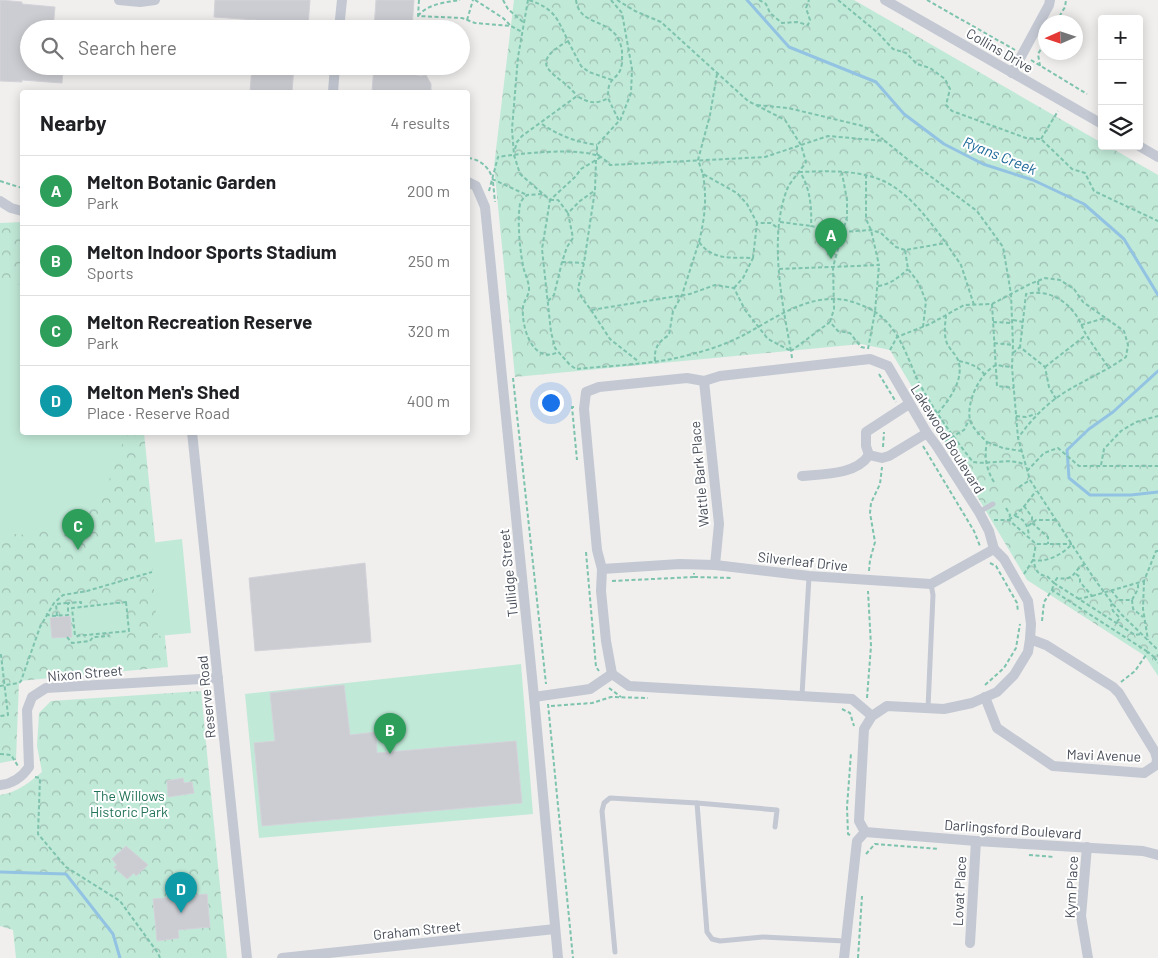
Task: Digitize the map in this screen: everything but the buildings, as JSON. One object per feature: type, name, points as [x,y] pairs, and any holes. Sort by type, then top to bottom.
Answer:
[{"type":"street","points":[[119,0],[140,2],[155,0]]},
{"type":"street","points":[[340,20],[342,0]]},
{"type":"street","name":"Collins Drive","points":[[885,0],[1098,122]]},
{"type":"street","points":[[1012,72],[1050,0]]},
{"type":"street","points":[[333,90],[334,75]]},
{"type":"street","points":[[1143,148],[1158,157]]},
{"type":"street","name":"Tullidge Street","points":[[472,184],[485,208],[558,958]]},
{"type":"street","points":[[0,201],[11,208],[20,210]]},
{"type":"street","points":[[608,677],[601,591],[602,570],[597,550],[584,406],[586,392],[599,387],[687,378],[704,381],[720,376],[871,359]]},
{"type":"street","name":"Lakewood Boulevard","points":[[871,359],[888,366],[904,407],[923,436],[936,445],[982,517],[989,531],[989,552],[1004,560],[1016,580],[1028,601],[1031,624],[1028,652],[1014,675],[997,692],[972,703],[944,709],[887,706],[872,716]]},
{"type":"street","name":"Wattle Bark Place","points":[[704,381],[719,524],[715,565]]},
{"type":"street","points":[[869,455],[866,446],[866,432],[904,407]]},
{"type":"street","name":"Reserve Road","points":[[192,435],[247,958]]},
{"type":"street","points":[[869,455],[882,458],[889,456],[923,436]]},
{"type":"street","points":[[802,476],[852,468],[864,462],[869,455]]},
{"type":"street","points":[[931,584],[989,552]]},
{"type":"street","name":"Silverleaf Drive","points":[[602,570],[694,564],[810,576],[931,584]]},
{"type":"street","name":"Mavi Avenue","points":[[985,697],[997,728],[1053,766],[1144,773],[1156,765],[1155,752],[1115,689],[1046,645],[1030,639]]},
{"type":"street","points":[[534,696],[590,689],[608,677]]},
{"type":"street","points":[[608,677],[629,686],[852,699],[872,716],[864,729],[859,821],[865,832],[858,840],[844,958]]},
{"type":"street","name":"Nixon Street","points":[[24,774],[29,767],[27,710],[32,697],[46,688],[218,678]]},
{"type":"street","points":[[0,785],[9,784],[24,774]]},
{"type":"street","name":"Darlingsford Boulevard","points":[[865,832],[976,842],[1143,851],[1158,856]]},
{"type":"street","name":"Lovat Place","points":[[970,943],[976,842]]},
{"type":"street","name":"Kym Place","points":[[1087,848],[1081,916],[1088,958]]},
{"type":"street","name":"Graham Street","points":[[282,958],[555,929]]},
{"type":"lane","points":[[982,517],[993,504]]},
{"type":"lane","points":[[802,695],[810,576]]},
{"type":"lane","points":[[928,708],[933,595],[931,584]]},
{"type":"lane","points":[[615,952],[602,810],[604,803],[610,798],[777,810],[775,827]]},
{"type":"lane","points":[[697,803],[707,932],[712,939],[720,941],[763,937],[846,941]]},
{"type":"path","points":[[418,16],[419,0]]},
{"type":"path","points":[[418,16],[422,12],[443,2],[460,0]]},
{"type":"path","points":[[418,16],[462,18],[467,20],[474,0],[522,32]]},
{"type":"path","points":[[503,0],[508,10],[524,23]]},
{"type":"path","points":[[548,301],[554,295],[562,262],[572,238],[568,213],[558,200],[550,200],[520,174],[514,153],[512,129],[516,100],[518,57],[529,0],[540,4],[557,16],[581,66],[590,72],[612,80]]},
{"type":"path","points":[[576,0],[581,15],[609,28],[618,36],[622,51],[622,68],[609,86],[608,98],[619,121]]},
{"type":"path","points":[[611,0],[622,13],[632,69],[631,94],[619,121],[598,145],[596,154],[610,164],[765,157],[828,136],[885,141]]},
{"type":"path","points":[[617,0],[634,11],[661,22],[748,102],[785,120],[801,145],[806,162],[788,186],[780,222],[779,268],[792,368]]},
{"type":"path","points":[[759,0],[766,4],[770,13],[782,23],[797,22],[808,25],[810,20],[806,8],[810,0]]},
{"type":"path","points":[[838,0],[877,32],[892,49],[906,53],[917,64],[930,68],[945,79],[950,89],[946,105],[952,111],[1026,138],[1041,139],[1072,169],[1085,173],[1094,191],[1158,221]]},
{"type":"path","points":[[927,0],[1022,54],[1087,94]]},
{"type":"path","points":[[1060,15],[1065,7],[1066,0]]},
{"type":"path","points":[[470,21],[511,26]]},
{"type":"path","points":[[618,36],[627,36]]},
{"type":"path","points":[[568,41],[553,50],[546,62],[550,72],[571,88],[577,96],[587,102],[597,103],[608,98]]},
{"type":"path","points":[[1039,60],[1040,66]]},
{"type":"path","points":[[655,361],[654,351],[663,339],[669,335],[673,311],[682,295],[686,280],[694,264],[705,218],[706,196],[703,174],[698,160],[710,115],[717,73]]},
{"type":"path","points":[[514,153],[517,142],[522,136],[577,96]]},
{"type":"path","points":[[1041,139],[1064,102]]},
{"type":"path","points":[[755,105],[788,108],[864,126],[977,211],[1003,248],[1011,294],[1012,367],[1018,438],[1030,480],[1113,604],[1158,650]]},
{"type":"path","points":[[542,123],[554,133],[582,143],[598,145]]},
{"type":"path","points":[[485,208],[498,157],[514,153],[584,152],[601,157]]},
{"type":"path","points":[[601,157],[581,169],[550,200],[542,250],[551,332],[558,352],[576,369],[640,363],[691,355],[722,344],[784,312],[806,303],[827,298],[853,302],[875,312],[891,326],[919,382],[938,414],[973,462],[987,464],[1010,461],[1025,465]]},
{"type":"path","points":[[470,158],[482,163],[490,171],[496,208]]},
{"type":"path","points":[[596,160],[595,190],[584,263],[578,289],[610,339],[640,363]]},
{"type":"path","points":[[800,172],[842,173],[866,176],[877,178],[897,189],[913,203],[946,243],[961,265],[974,305]]},
{"type":"path","points":[[800,172],[806,182],[810,197],[811,226]]},
{"type":"path","points":[[791,351],[830,322],[834,309],[833,267],[847,217],[847,200],[842,173]]},
{"type":"path","points":[[703,174],[737,193],[747,204],[757,223],[753,258],[743,278],[734,288]]},
{"type":"path","points":[[866,176],[866,219],[871,230],[879,265],[871,359]]},
{"type":"path","points":[[492,179],[526,195],[543,193]]},
{"type":"path","points":[[0,181],[20,187]]},
{"type":"path","points":[[568,213],[595,190]]},
{"type":"path","points":[[526,195],[521,202],[519,220],[523,268],[529,288],[523,306],[524,323],[535,349],[544,355],[550,356],[558,352]]},
{"type":"path","points":[[780,222],[843,232],[871,230],[881,233],[896,247],[905,250],[946,243]]},
{"type":"path","points":[[757,223],[771,223],[780,229]]},
{"type":"path","points":[[699,242],[706,251],[719,256],[753,258]]},
{"type":"path","points":[[905,250],[908,269],[918,282],[926,301],[923,327]]},
{"type":"path","points":[[562,262],[584,263]]},
{"type":"path","points":[[779,268],[879,265]]},
{"type":"path","points":[[878,286],[893,282],[908,269]]},
{"type":"path","points":[[890,350],[897,336],[923,327],[964,306],[992,304],[1038,280],[1045,278],[1060,280],[1074,288],[1083,302],[1124,331],[1128,345],[1126,357],[1110,368],[1065,392],[1032,418],[1018,438]]},
{"type":"path","points":[[1038,280],[1039,293]]},
{"type":"path","points":[[591,310],[682,295],[715,285],[734,288]]},
{"type":"path","points":[[734,288],[745,310],[768,339],[791,351]]},
{"type":"path","points":[[1013,353],[1020,347],[1026,294],[1039,293],[1058,298],[1068,304],[1086,335],[1110,368]]},
{"type":"path","points":[[992,304],[997,386],[1014,388]]},
{"type":"path","points":[[938,414],[946,404],[959,379],[958,361],[945,338],[946,316]]},
{"type":"path","points":[[1081,325],[1105,318]]},
{"type":"path","points":[[830,322],[838,331],[850,333],[871,359],[904,407]]},
{"type":"path","points":[[993,322],[1023,322]]},
{"type":"path","points":[[1045,367],[1086,335]]},
{"type":"path","points":[[994,343],[1013,345]]},
{"type":"path","points":[[1020,347],[1045,367],[1050,387],[1056,399]]},
{"type":"path","points":[[958,361],[968,363],[980,369],[984,375]]},
{"type":"path","points":[[936,445],[964,430],[970,419],[970,403],[973,392],[984,375],[996,365],[1012,367]]},
{"type":"path","points":[[513,377],[573,958]]},
{"type":"path","points":[[578,465],[572,407],[584,406]]},
{"type":"path","points":[[1016,416],[1026,417],[1038,413]]},
{"type":"path","points":[[1101,465],[1104,449],[1121,432],[1136,422],[1158,416]]},
{"type":"path","points":[[970,419],[979,434],[987,442],[1003,448],[1021,450]]},
{"type":"path","points":[[882,458],[884,429]]},
{"type":"path","points":[[923,436],[974,531],[989,552],[989,563],[996,566],[1017,603],[1019,617]]},
{"type":"path","points":[[987,442],[984,456],[988,473],[994,482]]},
{"type":"path","points":[[1027,471],[1044,453],[1058,448],[1078,466],[1158,466]]},
{"type":"path","points":[[1019,487],[1030,480]]},
{"type":"path","points":[[1009,520],[1015,516],[1037,490]]},
{"type":"path","points":[[1024,506],[1032,517],[1032,523],[1048,537],[1048,544]]},
{"type":"path","points":[[1006,508],[1010,515],[1009,520]]},
{"type":"path","points":[[1015,516],[1020,517],[1028,526],[1030,537]]},
{"type":"path","points":[[982,517],[1009,520],[1036,544],[1072,544]]},
{"type":"path","points":[[1028,526],[1036,520],[1045,518],[1056,520]]},
{"type":"path","points":[[1016,580],[1026,572],[1033,560],[1036,544]]},
{"type":"path","points":[[1033,560],[1038,561],[1055,557],[1068,550],[1072,544]]},
{"type":"path","points":[[1148,641],[1143,609],[1144,580],[1156,551],[1158,551]]},
{"type":"path","points":[[586,552],[596,667],[608,677],[609,688],[621,697]]},
{"type":"path","points":[[1033,560],[1037,573],[1047,576],[1054,583],[1135,635],[1141,634]]},
{"type":"path","points":[[589,582],[694,577],[694,564]]},
{"type":"path","points":[[1042,625],[1044,602],[1057,578],[1066,579],[1076,574],[1079,567],[1085,564]]},
{"type":"path","points":[[0,686],[21,681],[46,614],[63,595],[87,591],[152,572]]},
{"type":"path","points":[[1076,574],[1092,596]]},
{"type":"path","points":[[1078,599],[1144,580]]},
{"type":"path","points":[[1138,582],[1138,589],[1132,600],[1132,609],[1144,617]]},
{"type":"path","points":[[1052,590],[1148,652],[1158,663]]},
{"type":"path","points":[[1111,590],[1119,600],[1132,600]]},
{"type":"path","points":[[57,616],[56,604],[80,602],[81,607]]},
{"type":"path","points":[[67,637],[72,643],[90,641],[93,636],[129,631],[126,602],[72,608],[75,636],[93,636],[109,636]]},
{"type":"path","points":[[46,614],[51,616],[68,615],[68,603]]},
{"type":"path","points":[[1113,604],[1111,608],[1120,618],[1116,623]]},
{"type":"path","points":[[985,697],[981,689],[1004,668],[1016,648],[1020,623]]},
{"type":"path","points":[[1115,689],[1135,671],[1148,652]]},
{"type":"path","points":[[0,655],[8,715],[0,716]]},
{"type":"path","points":[[1154,657],[1158,655]]},
{"type":"path","points":[[548,706],[592,703],[601,699],[621,697],[649,698]]},
{"type":"path","points":[[834,709],[843,709],[850,712],[854,723],[853,732]]},
{"type":"path","points":[[852,751],[847,807],[848,834],[858,840]]},
{"type":"path","points":[[0,754],[11,754],[24,774],[40,778],[38,834],[66,867],[120,901],[160,958]]},
{"type":"green space","points":[[514,0],[854,0],[1098,141],[1098,150],[1115,150],[1158,175],[1158,676],[1145,656],[1027,580],[890,350],[861,344],[515,377],[494,166]]},
{"type":"green space","points":[[20,222],[20,435],[144,435],[168,667],[19,681],[16,760],[0,763],[0,223]]},
{"type":"green space","points":[[4,282],[20,285],[20,435],[124,435],[121,451],[102,497],[67,525],[30,535],[0,533],[0,284]]},
{"type":"green space","points":[[182,539],[191,633],[158,636],[150,543]]},
{"type":"green space","points":[[125,605],[127,629],[76,634],[74,609]]},
{"type":"green space","points":[[521,664],[533,814],[259,838],[245,694]]},
{"type":"green space","name":"The Willows Historic Park","points":[[201,691],[227,958],[16,958],[13,930],[0,926],[0,795],[28,783],[42,772],[37,746],[39,713],[51,701]]},
{"type":"waterway","name":"Ryans Creek","points":[[747,0],[789,47],[876,82],[904,114],[944,144],[983,164],[1033,180],[1084,204],[1124,239],[1158,295]]},
{"type":"waterway","name":"Ryans Creek","points":[[1158,371],[1067,450],[1069,478],[1090,495],[1131,495],[1158,492]]},
{"type":"waterway","points":[[0,872],[66,874],[113,934],[120,958]]},
{"type":"place","name":"Melton Botanic Garden","points":[[831,259]]},
{"type":"place","name":"Melton Recreation Reserve","points":[[78,550]]},
{"type":"place","name":"Melton Indoor Sports Stadium","points":[[390,754]]},
{"type":"place","name":"Melton Men's Shed","points":[[181,913]]}]
